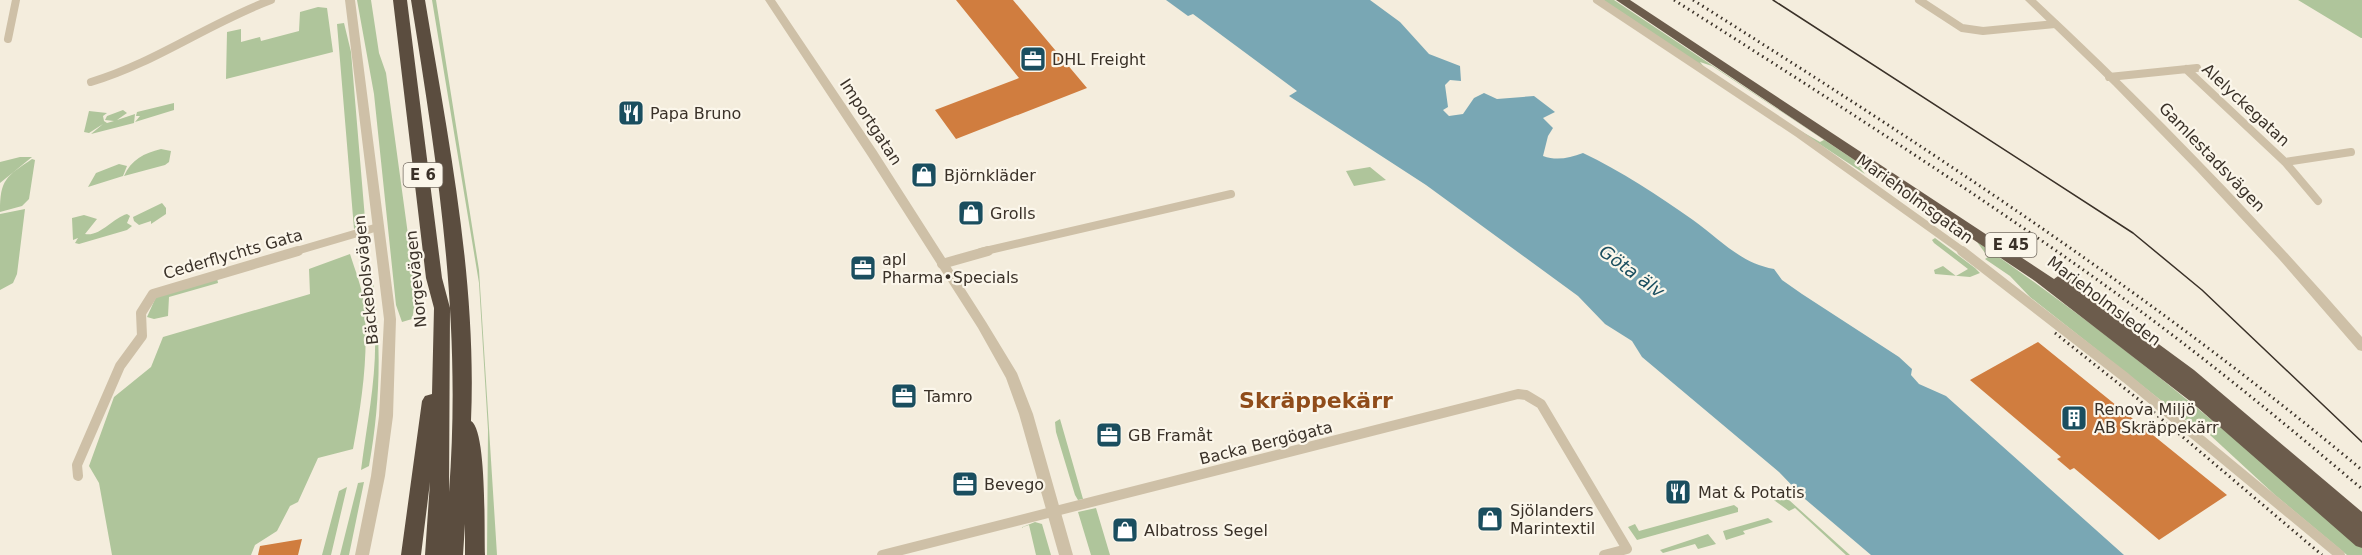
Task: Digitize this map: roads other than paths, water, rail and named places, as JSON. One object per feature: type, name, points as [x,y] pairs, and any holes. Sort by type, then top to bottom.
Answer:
[{"type":"highway","name":"Norgevägen","points":[[400,0],[435,278],[442,308],[439,497],[435,555]]},
{"type":"highway","name":"E 6","points":[[418,0],[447,176],[459,307],[463,396],[453,555]]},
{"type":"highway","name":"Marieholmsleden","points":[[1622,0],[2040,277],[2196,396],[2362,540]]},
{"type":"highway","name":"Marieholmsleden","points":[[1636,0],[1953,206],[2082,295],[2215,397],[2362,523]]},
{"type":"highway","points":[[411,555],[431,402],[441,366]]},
{"type":"highway","points":[[463,396],[474,467],[476,555]]},
{"type":"street","points":[[8,39],[16,0]]},
{"type":"street","points":[[91,82],[131,71],[237,13],[271,0]]},
{"type":"street","name":"Bäckebolsvägen","points":[[350,0],[390,319],[390,367],[378,474],[363,555]]},
{"type":"street","name":"Importgatan","points":[[770,0],[942,264],[1012,377],[1026,414],[1066,555]]},
{"type":"street","name":"Marieholmsgatan","points":[[1597,0],[1825,152],[1994,275],[2118,371],[2340,555]]},
{"type":"street","points":[[1919,0],[1962,28],[1983,31],[2055,24]]},
{"type":"street","name":"Gamlestadsvägen","points":[[2030,0],[2267,238],[2362,346]]},
{"type":"street","name":"Alelyckegatan","points":[[2109,77],[2197,68]]},
{"type":"street","name":"Alelyckegatan","points":[[2186,69],[2285,162],[2306,183],[2318,201]]},
{"type":"street","name":"Alelyckegatan","points":[[2285,162],[2350,152]]},
{"type":"street","points":[[942,264],[970,255],[1231,194]]},
{"type":"street","name":"Cederflychts Gata","points":[[78,476],[77,465],[119,369],[141,338],[143,331],[140,315],[147,300],[153,294],[378,227]]},
{"type":"street","name":"Backa Bergögata","points":[[1053,512],[1518,394],[1526,395],[1541,404],[1628,549],[1605,555]]},
{"type":"street","points":[[882,555],[1053,512]]},
{"type":"water","name":"Göta älv","points":[[1166,0],[1370,0],[1400,22],[1429,54],[1460,66],[1461,81],[1450,80],[1445,85],[1448,107],[1443,110],[1449,116],[1463,114],[1474,98],[1484,93],[1497,99],[1534,96],[1555,112],[1543,118],[1553,128],[1548,136],[1543,156],[1563,158],[1583,153],[1653,193],[1693,220],[1731,250],[1751,262],[1774,269],[1782,280],[1899,357],[1912,369],[1911,375],[1919,384],[1946,396],[2124,555],[1871,555],[1805,499],[1779,472],[1642,357],[1632,341],[1605,324],[1578,296],[1426,185],[1289,96],[1297,91],[1193,14],[1188,16]]},
{"type":"tram line","points":[[1773,0],[2133,233],[2202,290],[2362,442]]},
{"type":"railway","points":[[1674,0],[1951,179],[2113,291],[2239,387],[2362,489]]},
{"type":"railway","points":[[1693,0],[1951,167],[2119,282],[2282,405],[2362,470]]},
{"type":"railway","points":[[2055,333],[2138,399],[2322,555]]},
{"type":"place","name":"DHL Freight","points":[[1033,59]]},
{"type":"place","name":"Papa Bruno","points":[[631,113]]},
{"type":"place","name":"Björnkläder","points":[[924,175]]},
{"type":"place","name":"Grolls","points":[[971,213]]},
{"type":"place","name":"apl Pharma•Specials","points":[[863,268]]},
{"type":"place","name":"Tamro","points":[[904,396]]},
{"type":"place","name":"Renova Miljö AB Skräppekärr","points":[[2074,418]]},
{"type":"place","name":"GB Framåt","points":[[1109,435]]},
{"type":"place","name":"Bevego","points":[[965,484]]},
{"type":"place","name":"Mat & Potatis","points":[[1678,492]]},
{"type":"place","name":"Sjölanders Marintextil","points":[[1490,519]]},
{"type":"place","name":"Albatross Segel","points":[[1125,530]]},
{"type":"district","name":"Skräppekärr","points":[[1316,400]]}]
